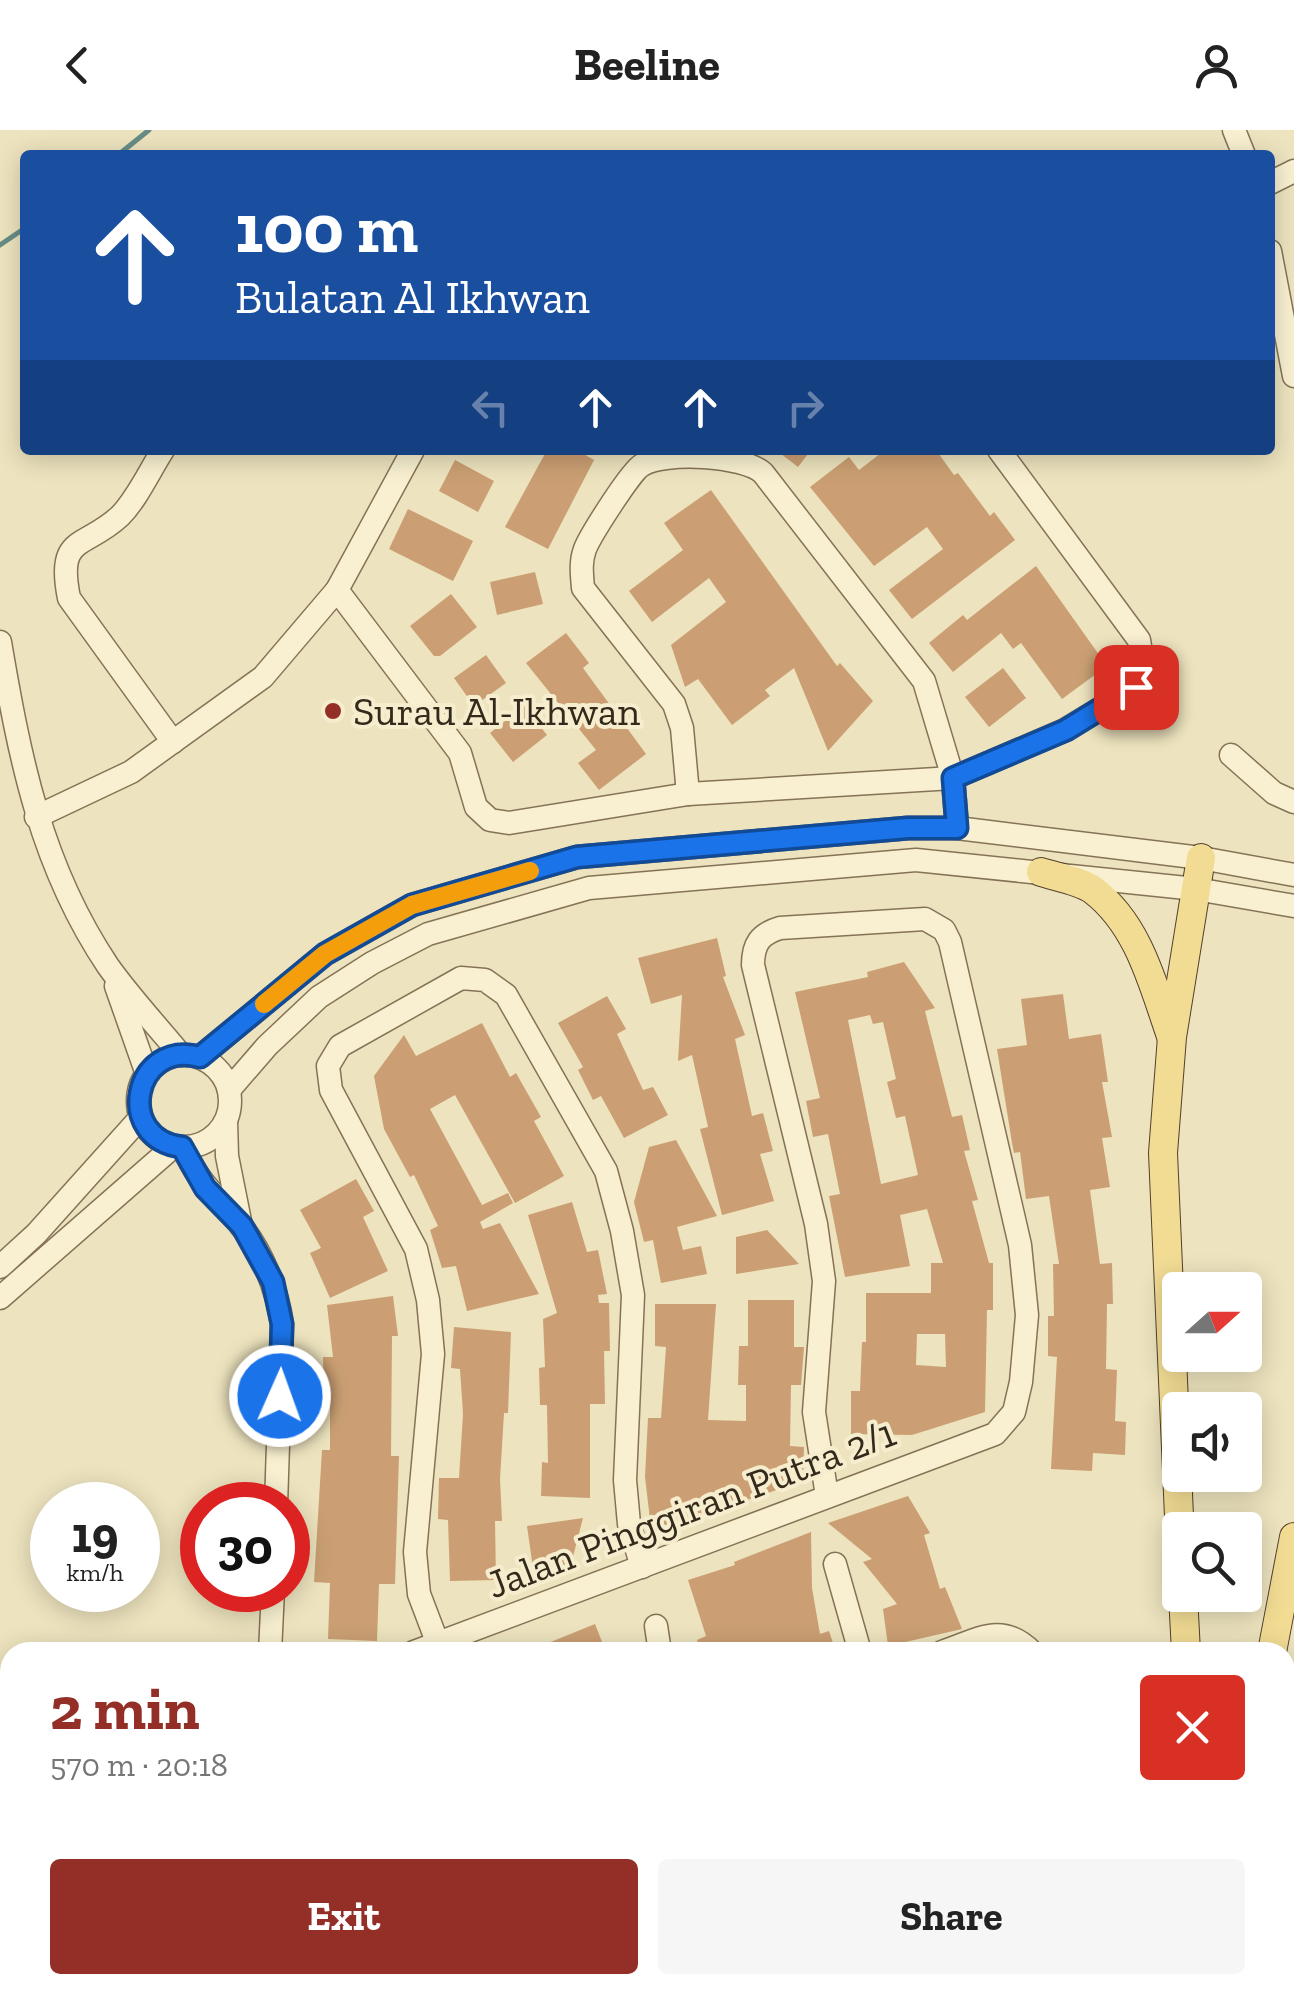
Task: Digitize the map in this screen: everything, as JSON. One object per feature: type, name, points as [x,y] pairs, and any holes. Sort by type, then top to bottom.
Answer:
[{"type":"main road","points":[[1179,1512],[1163,1152],[1172,1038],[1201,858]]},
{"type":"main road","points":[[1041,872],[1092,889],[1124,923],[1144,959],[1172,1038]]},
{"type":"main road","points":[[1274,1642],[1294,1537]]},
{"type":"main road","points":[[1184,1612],[1185,1642]]},
{"type":"street","points":[[1275,278],[1294,376]]},
{"type":"street","points":[[161,455],[120,516],[74,546],[63,570],[68,598],[173,742]]},
{"type":"street","points":[[36,818],[131,772],[263,678],[337,590],[410,455]]},
{"type":"street","points":[[337,590],[460,754],[476,807],[490,820],[509,823],[688,794],[953,778],[1066,730],[1136,687],[1143,664],[1139,640],[1003,455]]},
{"type":"street","points":[[688,794],[679,715],[584,588],[581,568],[585,548],[634,472],[654,460],[697,457],[745,462],[763,473],[924,681],[953,778],[957,828]]},
{"type":"street","points":[[0,642],[36,818],[76,914],[110,968],[190,1056],[218,1070],[229,1090],[227,1156],[242,1226]]},
{"type":"street","points":[[1232,755],[1274,793],[1294,802]]},
{"type":"street","points":[[226,1121],[208,1141],[178,1146],[160,1140],[141,1118],[140,1087],[147,1074],[168,1057],[190,1056],[325,954],[412,905],[577,857],[908,828],[957,828],[1201,858],[1294,875]]},
{"type":"street","points":[[229,1090],[267,1046],[319,998],[372,962],[428,934],[589,888],[916,860],[1196,889],[1294,906]]},
{"type":"street","name":"Jalan Pinggiran Putra 2/1","points":[[454,1642],[642,1566],[994,1434],[1014,1412],[1021,1382],[1026,1314],[1020,1245],[950,942],[944,930],[925,919],[780,928],[758,940],[753,952],[816,1224],[824,1281],[814,1412],[826,1496]]},
{"type":"street","points":[[110,968],[147,1074]]},
{"type":"street","points":[[437,1642],[419,1594],[415,1552],[433,1354],[428,1300],[416,1249],[331,1090],[328,1066],[340,1046],[461,978],[485,980],[506,995],[606,1170],[633,1295],[625,1480],[630,1524],[642,1566]]},
{"type":"street","points":[[0,1267],[36,1234],[141,1118]]},
{"type":"street","points":[[178,1146],[205,1188],[242,1226],[273,1282],[282,1324],[277,1482]]},
{"type":"street","points":[[0,1298],[178,1146]]},
{"type":"street","points":[[836,1564],[857,1642]]},
{"type":"street","points":[[270,1642],[271,1612]]},
{"type":"street","points":[[656,1626],[658,1642]]},
{"type":"street","points":[[971,1642],[998,1633],[1022,1642]]},
{"type":"building","points":[[544,455],[586,455],[594,460],[548,549],[505,527]]},
{"type":"building","points":[[782,455],[807,455],[798,467]]},
{"type":"building","points":[[878,455],[940,455],[1015,540],[912,619],[889,590],[943,549],[927,527],[874,566],[810,487],[849,457],[859,470]]},
{"type":"building","points":[[455,460],[494,481],[478,512],[439,491]]},
{"type":"building","points":[[711,490],[837,666],[840,663],[873,701],[828,751],[794,668],[765,690],[770,696],[732,725],[698,679],[685,687],[671,645],[726,602],[709,578],[652,622],[629,591],[683,550],[664,523]]},
{"type":"building","points":[[408,509],[473,541],[453,581],[389,549]]},
{"type":"building","points":[[1036,566],[1107,666],[1062,699],[1021,643],[1013,649],[1001,633],[953,672],[929,643],[963,615],[967,620]]},
{"type":"building","points":[[535,572],[543,604],[497,615],[490,582]]},
{"type":"building","points":[[451,594],[477,627],[440,656],[434,656],[410,626]]},
{"type":"building","points":[[566,633],[589,663],[583,668],[646,754],[599,790],[578,763],[596,750],[526,663]]},
{"type":"building","points":[[486,655],[506,683],[474,706],[454,678]]},
{"type":"building","points":[[1003,668],[1026,698],[989,727],[965,697]]},
{"type":"building","points":[[524,706],[547,735],[513,762],[490,733]]},
{"type":"building","points":[[717,938],[726,976],[723,977],[745,1035],[735,1039],[752,1116],[763,1113],[773,1151],[760,1154],[774,1201],[722,1215],[700,1129],[708,1127],[692,1055],[678,1061],[682,995],[651,1004],[638,958]]},
{"type":"building","points":[[904,962],[935,1008],[925,1011],[952,1117],[962,1115],[970,1150],[964,1151],[978,1200],[972,1201],[989,1263],[993,1263],[993,1310],[987,1310],[985,1412],[912,1435],[851,1434],[851,1391],[860,1391],[862,1342],[866,1342],[866,1293],[931,1293],[931,1263],[943,1263],[927,1209],[900,1215],[910,1266],[845,1277],[829,1196],[840,1194],[828,1134],[813,1137],[806,1101],[820,1098],[795,992],[868,977],[867,972]],"holes":[[[870,1015],[873,1024],[883,1022],[896,1079],[887,1082],[896,1118],[905,1116],[918,1175],[881,1184],[848,1020]],[[917,1334],[945,1334],[946,1367],[916,1365]]]},
{"type":"building","points":[[1063,994],[1069,1039],[1101,1034],[1108,1082],[1102,1082],[1112,1137],[1102,1138],[1110,1187],[1090,1190],[1100,1264],[1112,1263],[1113,1304],[1107,1304],[1106,1369],[1117,1370],[1115,1421],[1126,1422],[1125,1455],[1093,1453],[1092,1471],[1051,1469],[1057,1357],[1048,1356],[1048,1316],[1054,1316],[1053,1264],[1059,1264],[1049,1196],[1026,1199],[1020,1152],[1014,1153],[1012,1143],[997,1049],[1027,1045],[1021,999]]},
{"type":"building","points":[[607,996],[626,1029],[617,1034],[643,1090],[653,1087],[668,1115],[624,1138],[601,1096],[593,1100],[578,1070],[583,1067],[558,1023]]},
{"type":"building","points":[[482,1023],[510,1077],[516,1073],[541,1117],[534,1121],[564,1176],[515,1203],[455,1095],[430,1109],[482,1205],[508,1193],[513,1203],[480,1222],[483,1229],[500,1223],[539,1294],[467,1311],[456,1266],[442,1268],[430,1230],[438,1226],[414,1175],[410,1177],[384,1129],[374,1076],[404,1035],[416,1056]]},
{"type":"building","points":[[676,1140],[717,1216],[677,1227],[683,1250],[701,1246],[707,1274],[661,1283],[653,1240],[644,1242],[634,1202],[649,1147]]},
{"type":"building","points":[[356,1179],[374,1211],[363,1217],[388,1271],[330,1298],[310,1253],[321,1248],[300,1210]]},
{"type":"building","points":[[572,1202],[587,1252],[598,1250],[607,1294],[598,1295],[599,1303],[609,1303],[610,1351],[604,1351],[605,1404],[590,1404],[590,1498],[541,1496],[542,1462],[548,1463],[547,1405],[540,1405],[539,1368],[545,1367],[543,1319],[557,1313],[528,1215]]},
{"type":"building","points":[[767,1230],[799,1264],[736,1274],[736,1237]]},
{"type":"building","points":[[393,1296],[398,1336],[392,1336],[391,1456],[399,1456],[395,1584],[379,1584],[377,1641],[328,1639],[330,1583],[314,1582],[322,1450],[330,1450],[330,1395],[324,1395],[323,1357],[333,1357],[327,1305]]},
{"type":"building","points":[[748,1300],[794,1300],[794,1347],[804,1347],[801,1385],[791,1385],[790,1446],[804,1447],[803,1481],[717,1513],[651,1528],[645,1477],[648,1418],[661,1418],[666,1347],[655,1346],[655,1304],[716,1304],[708,1420],[746,1421],[746,1385],[738,1385],[739,1346],[748,1346]]},
{"type":"building","points":[[454,1327],[511,1332],[508,1413],[504,1413],[500,1479],[502,1521],[495,1521],[496,1580],[450,1581],[448,1520],[438,1519],[439,1478],[459,1478],[463,1414],[460,1369],[451,1368]]},
{"type":"building","points":[[908,1496],[930,1533],[924,1535],[940,1589],[945,1587],[962,1629],[905,1642],[887,1642],[883,1609],[897,1604],[863,1562],[872,1559],[828,1523]]},
{"type":"building","points":[[583,1518],[570,1568],[533,1568],[527,1526]]},
{"type":"building","points":[[811,1532],[812,1588],[820,1634],[829,1631],[833,1642],[698,1642],[706,1636],[688,1580],[735,1565],[734,1562]]},
{"type":"building","points":[[595,1624],[602,1642],[551,1642]]},
{"type":"waterway","points":[[124,150],[149,130]]},
{"type":"waterway","points":[[0,245],[20,231]]},
{"type":"slow traffic","points":[[264,1004],[325,954],[412,905],[530,871]]},
{"type":"place","name":"Surau Al-Ikhwan","points":[[333,711]]},
{"type":"route","points":[[280,1396],[282,1324],[273,1282],[242,1226],[205,1188],[182,1147],[160,1140],[141,1118],[140,1087],[156,1064],[168,1057],[200,1057],[325,954],[412,905],[577,857],[908,828],[957,828],[953,778],[1066,730],[1136,687]]}]
